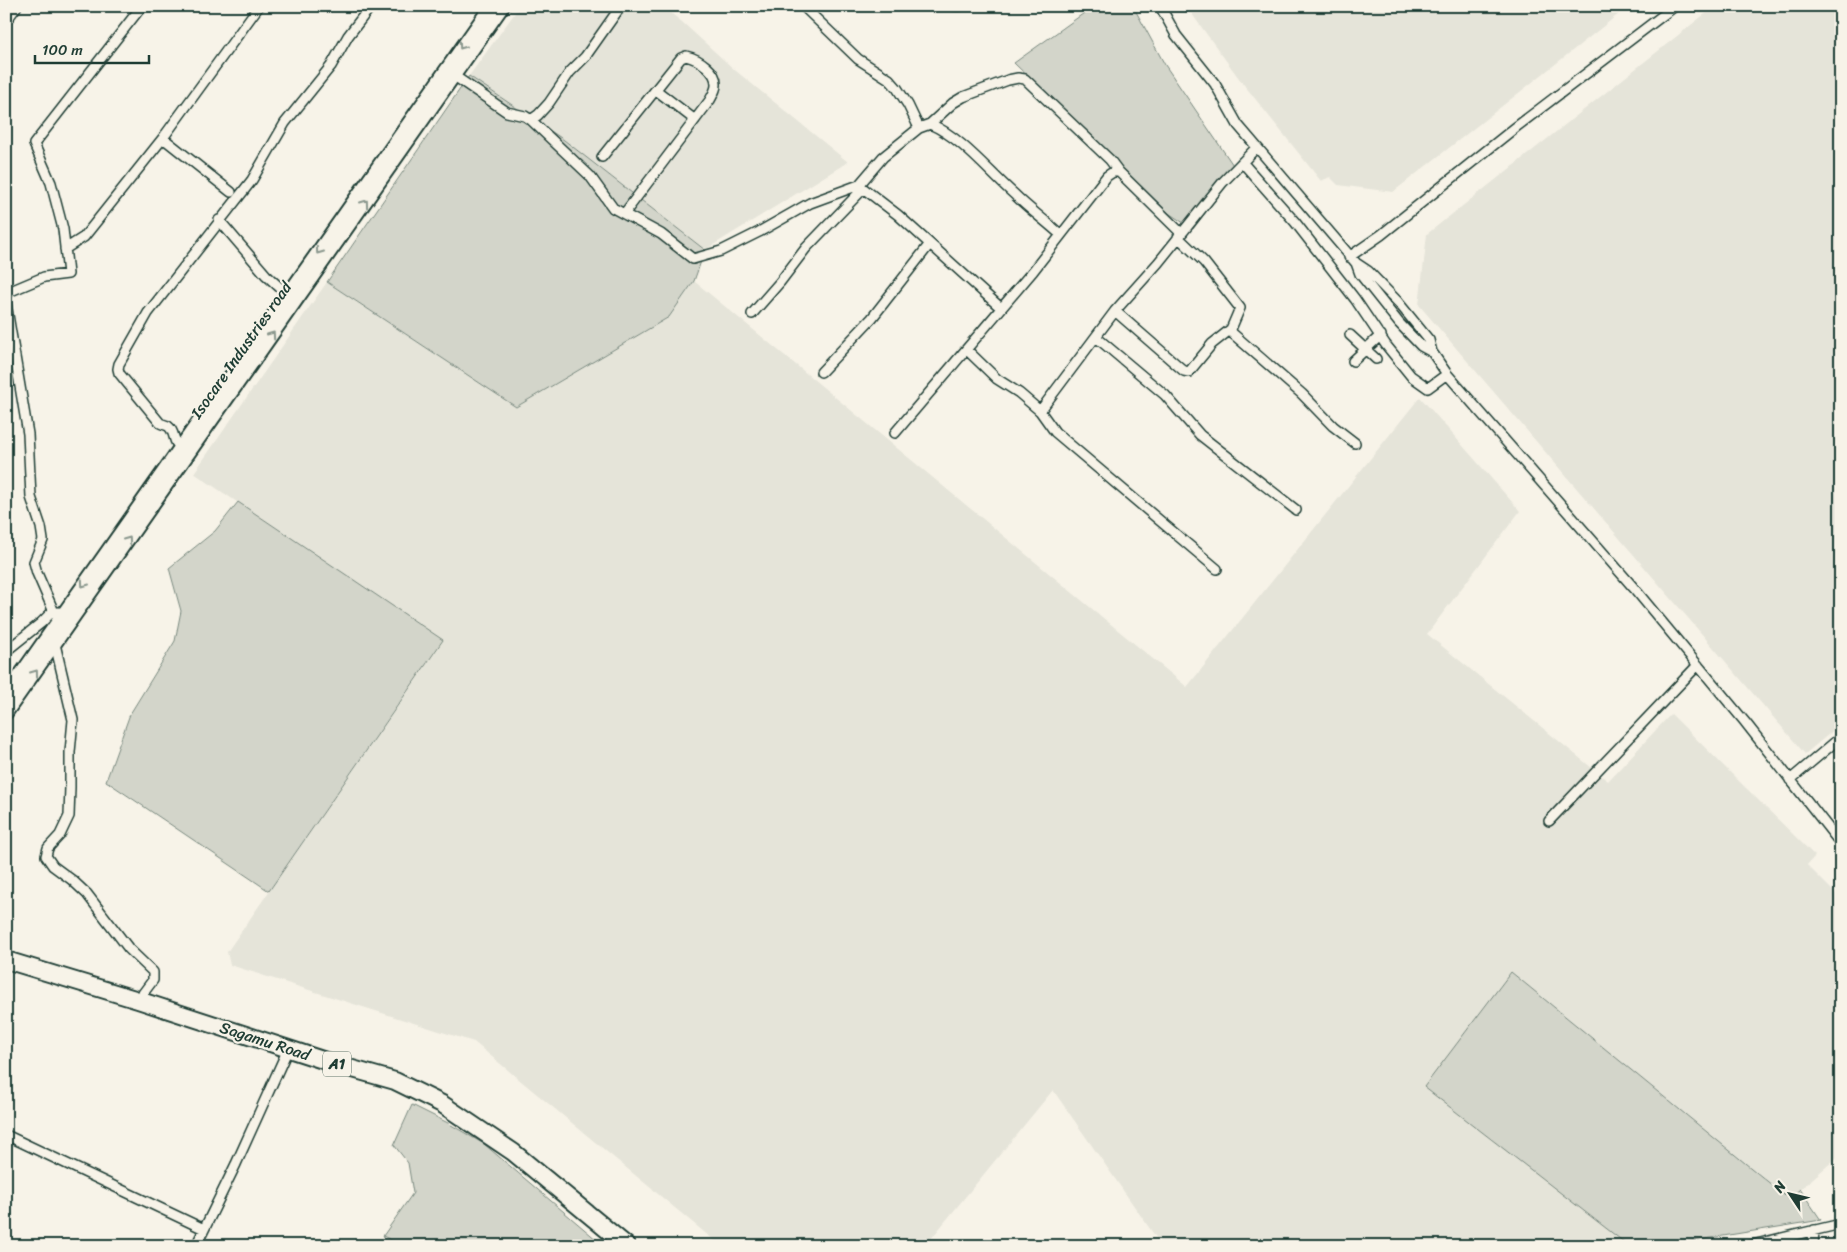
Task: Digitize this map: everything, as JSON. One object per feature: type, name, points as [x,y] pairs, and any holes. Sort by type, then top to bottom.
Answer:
[{"type":"highway","name":"Sagamu Road","points":[[6,960],[395,1081],[442,1104],[513,1152],[627,1246]]},
{"type":"street","points":[[6,22],[17,6]]},
{"type":"street","points":[[6,293],[44,276],[68,274],[63,228],[51,183],[34,144],[142,6]]},
{"type":"street","points":[[65,249],[84,237],[163,138],[259,6]]},
{"type":"street","points":[[181,447],[175,442],[172,431],[156,419],[118,369],[148,313],[256,173],[285,122],[331,66],[348,36],[371,6]]},
{"type":"street","name":"Isocare Industries road","points":[[6,713],[55,644],[170,472],[450,73],[491,6]]},
{"type":"street","name":"Isocare Industries road","points":[[6,695],[59,612],[170,472],[181,447],[288,295],[450,73],[503,6]]},
{"type":"street","points":[[531,120],[550,104],[570,72],[585,57],[621,6]]},
{"type":"street","points":[[803,6],[823,28],[858,59],[889,78],[898,88],[919,128]]},
{"type":"street","points":[[1160,6],[1176,35],[1215,84],[1238,125],[1352,260],[1360,274],[1399,323],[1421,346],[1432,352]]},
{"type":"street","points":[[1352,260],[1516,126],[1675,6]]},
{"type":"street","points":[[602,157],[681,58],[686,56],[702,62],[716,80],[717,87],[710,100],[624,214]]},
{"type":"street","points":[[450,73],[507,112],[525,116],[531,120],[590,176],[613,208],[661,234],[692,258],[721,251],[810,203],[861,187]]},
{"type":"street","points":[[752,314],[782,280],[806,248],[861,187],[883,157],[919,128],[930,124],[963,97],[1018,78],[1025,80],[1057,108],[1153,204],[1204,262],[1240,308],[1231,329],[1212,344],[1189,372],[1184,371],[1115,311]]},
{"type":"street","points":[[656,90],[695,120]]},
{"type":"street","points":[[930,124],[946,133],[970,153],[1014,195],[1062,235]]},
{"type":"street","points":[[163,138],[230,192]]},
{"type":"street","points":[[1040,410],[1115,311],[1158,263],[1223,182],[1257,147]]},
{"type":"street","points":[[1242,162],[1295,222],[1355,299],[1386,345],[1411,376],[1428,388],[1448,374]]},
{"type":"street","points":[[895,434],[1033,271],[1102,180],[1113,172],[1119,172]]},
{"type":"street","points":[[861,187],[898,215],[1000,308]]},
{"type":"street","points":[[218,220],[266,275],[288,295]]},
{"type":"street","points":[[821,372],[872,318],[929,245]]},
{"type":"street","points":[[1352,260],[1368,271],[1398,302],[1429,340],[1432,352],[1448,374],[1634,587],[1841,844]]},
{"type":"street","points":[[6,303],[28,434],[30,497],[41,527],[43,540],[34,562],[36,573],[59,612],[6,650]]},
{"type":"street","points":[[1231,329],[1232,333],[1302,394],[1333,426],[1355,443]]},
{"type":"street","points":[[1350,335],[1376,359]]},
{"type":"street","points":[[1353,361],[1381,335]]},
{"type":"street","points":[[1096,337],[1165,396],[1206,440],[1296,510]]},
{"type":"street","points":[[966,350],[996,379],[1019,393],[1040,410],[1056,432],[1217,569]]},
{"type":"street","points":[[55,644],[73,720],[70,752],[69,816],[60,835],[48,848],[46,856],[53,866],[87,894],[129,949],[153,972],[153,980],[138,1000]]},
{"type":"street","points":[[1549,821],[1698,665]]},
{"type":"street","points":[[1790,780],[1841,737]]},
{"type":"street","points":[[196,1246],[236,1164],[288,1049]]},
{"type":"street","points":[[6,1135],[204,1229]]},
{"type":"street","points":[[1748,1246],[1841,1224]]},
{"type":"street","points":[[1813,1246],[1814,1230]]},
{"type":"shaded area","points":[[520,6],[662,6],[736,71],[848,162],[705,250],[564,140],[469,76]]},
{"type":"shaded area","points":[[1094,6],[1133,6],[1165,65],[1237,171],[1193,229],[1170,214],[1014,63]]},
{"type":"shaded area","points":[[1186,6],[1629,6],[1393,192],[1338,185],[1330,177],[1321,181],[1241,81]]},
{"type":"shaded area","points":[[1715,6],[1841,6],[1841,724],[1805,754],[1419,305],[1427,234]]},
{"type":"shaded area","points":[[469,76],[564,140],[705,250],[694,281],[669,317],[516,407],[327,282]]},
{"type":"shaded area","points":[[694,281],[1187,687],[1420,397],[1520,511],[1427,634],[1608,781],[1671,714],[1815,856],[1807,865],[1841,899],[1841,1154],[1789,1199],[1511,972],[1425,1087],[1629,1246],[1162,1246],[1053,1090],[925,1246],[721,1246],[474,1042],[230,965],[227,952],[443,641],[194,473],[327,282],[516,407],[669,317]]},
{"type":"shaded area","points":[[238,502],[443,640],[269,891],[106,781],[130,714],[175,641],[181,611],[169,568],[215,531]]},
{"type":"shaded area","points":[[1511,972],[1789,1199],[1800,1189],[1821,1220],[1662,1246],[1629,1246],[1424,1087]]},
{"type":"shaded area","points":[[412,1105],[484,1144],[604,1246],[403,1246],[383,1236],[413,1193],[408,1163],[394,1145]]}]
